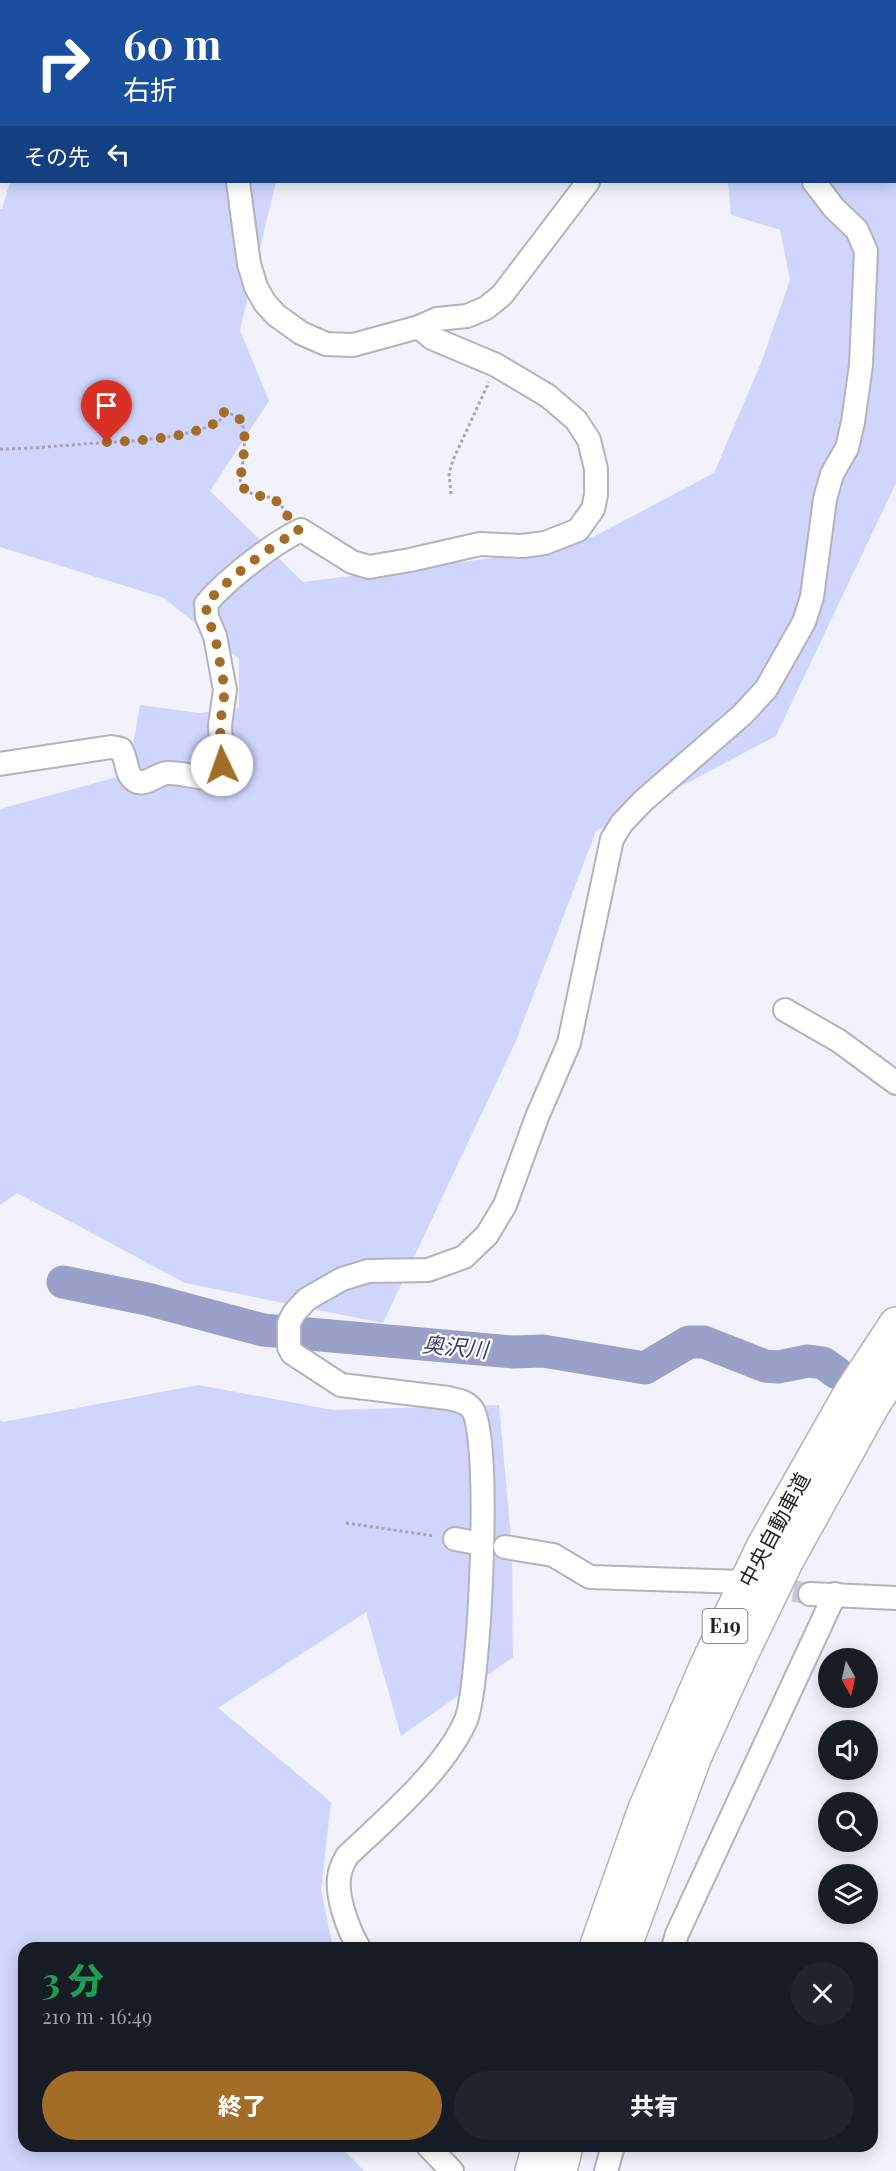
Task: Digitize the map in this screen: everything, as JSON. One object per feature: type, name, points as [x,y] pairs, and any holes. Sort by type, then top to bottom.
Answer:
[{"type":"highway","name":"中央自動車道","points":[[598,1942],[645,1809],[705,1666],[763,1547],[850,1394],[896,1324]]},
{"type":"highway","name":"中央自動車道","points":[[626,1942],[695,1756],[741,1655],[788,1560],[873,1405],[896,1370]]},
{"type":"highway","points":[[532,2171],[537,2152]]},
{"type":"highway","points":[[560,2171],[565,2152]]},
{"type":"street","points":[[238,183],[249,264],[256,287],[265,303],[276,315],[301,333],[326,344],[353,345],[419,327],[437,319],[467,316],[486,308],[502,295],[587,183]]},
{"type":"street","points":[[356,1942],[348,1925],[342,1903],[339,1884],[340,1870],[347,1856],[400,1805],[446,1753],[467,1718],[476,1678],[482,1544],[481,1437],[473,1409],[463,1402],[448,1398],[341,1385],[292,1353],[289,1347],[289,1323],[294,1313],[307,1299],[342,1279],[368,1271],[428,1270],[464,1257],[487,1235],[505,1205],[537,1117],[569,1043],[612,839],[622,823],[643,801],[743,714],[766,689],[804,622],[812,597],[825,500],[832,474],[847,448],[853,422],[861,365],[866,251],[857,230],[834,208],[815,183]]},
{"type":"street","points":[[0,764],[111,747],[121,749],[125,755],[130,776],[134,781],[140,783],[149,782],[168,773],[200,779],[214,778],[222,765],[220,725],[225,690],[215,636],[207,617],[206,604],[217,591],[285,538],[301,530],[352,562],[369,567],[480,544],[522,546],[545,543],[578,530],[593,509],[596,495],[596,468],[589,440],[576,420],[548,396],[496,365],[432,338],[419,327]]},
{"type":"street","points":[[785,1010],[839,1041],[896,1083]]},
{"type":"street","points":[[454,1539],[482,1544]]},
{"type":"street","points":[[505,1547],[553,1555],[590,1577],[744,1582]]},
{"type":"street","points":[[810,1594],[896,1598]]},
{"type":"street","points":[[675,1942],[835,1594]]},
{"type":"street","points":[[434,2152],[452,2171]]},
{"type":"street","points":[[606,2171],[611,2152]]},
{"type":"path","points":[[451,494],[449,473],[453,460],[496,365]]},
{"type":"path","points":[[0,449],[121,442],[185,434],[217,422],[224,417],[224,412],[235,415],[241,422],[244,432],[240,484],[252,495],[274,498],[299,531]]},
{"type":"path","points":[[346,1523],[454,1539]]},
{"type":"shaded area","points":[[10,183],[276,183],[240,330],[269,401],[210,491],[303,582],[532,553],[595,536],[714,473],[761,363],[790,280],[780,230],[731,215],[728,183],[896,183],[896,483],[776,736],[596,831],[515,1043],[383,1323],[185,1283],[17,1193],[0,1205],[0,809],[128,774],[140,705],[199,713],[239,708],[239,659],[164,598],[0,547],[0,209],[2,209]]},
{"type":"shaded area","points":[[198,1385],[333,1410],[499,1405],[512,1549],[513,1657],[401,1736],[366,1612],[218,1708],[331,1802],[321,1889],[332,1942],[18,1942],[18,2152],[346,2152],[364,2171],[0,2171],[0,1420],[3,1422]]},
{"type":"waterway","name":"奥沢川","points":[[63,1282],[147,1299],[263,1330],[513,1352],[543,1351],[645,1368],[689,1342],[704,1342],[765,1366],[778,1367],[808,1361],[823,1363],[837,1373]]},
{"type":"tunnel","points":[[761,1585],[810,1594]]},
{"type":"route","points":[[107,442],[185,434],[217,422],[224,417],[224,412],[235,415],[241,422],[244,432],[240,484],[252,495],[274,498],[299,531],[285,538],[217,591],[206,604],[207,617],[215,636],[224,675],[225,690],[220,725],[222,765]]}]
